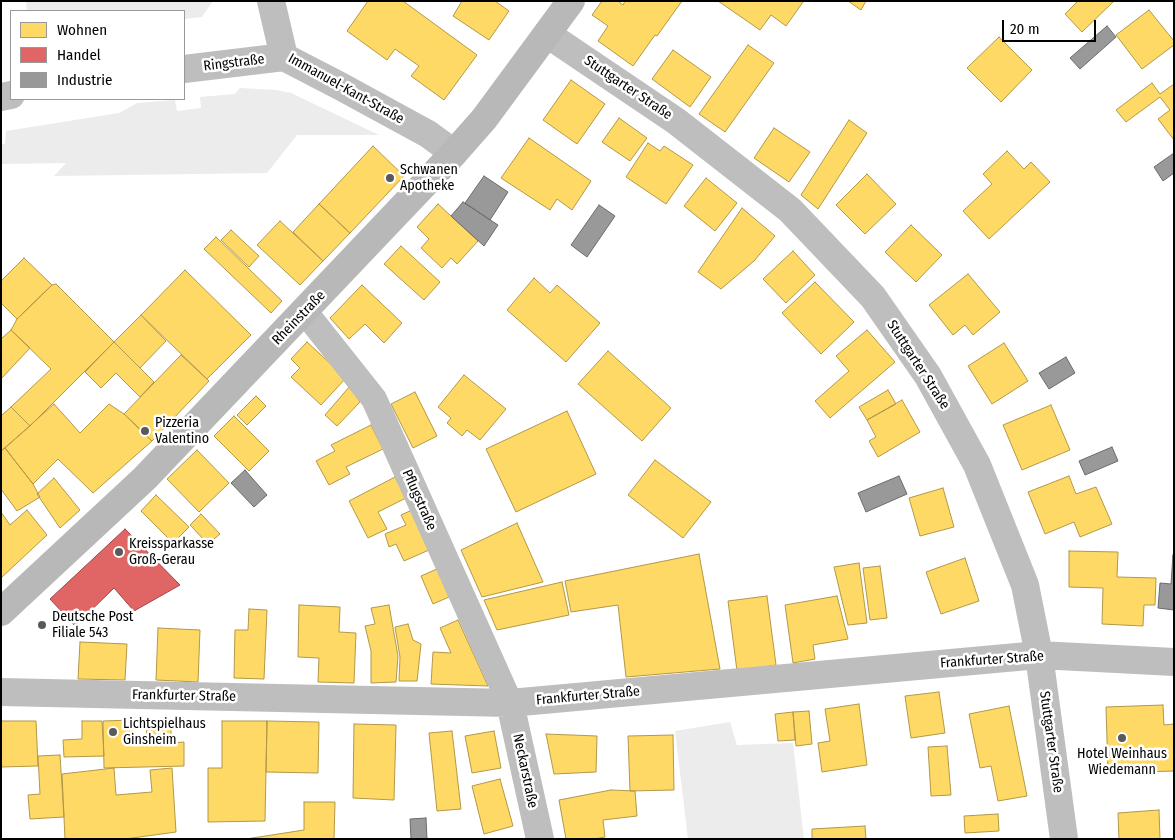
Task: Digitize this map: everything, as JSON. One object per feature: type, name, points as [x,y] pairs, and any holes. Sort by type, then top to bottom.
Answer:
[{"type":"main road","name":"Rheinstraße","points":[[1,612],[145,478],[305,312],[454,153],[484,119],[571,1]]},
{"type":"street","name":"Immanuel-Kant-Straße","points":[[270,1],[284,58],[428,134],[454,153]]},
{"type":"street","name":"Stuttgarter Straße","points":[[547,34],[676,120],[790,210],[873,297],[928,376],[978,465],[1025,585],[1040,655],[1064,839]]},
{"type":"street","name":"Ringstraße","points":[[185,69],[284,58]]},
{"type":"street","name":"Pflugstraße","points":[[305,312],[374,399],[510,703]]},
{"type":"street","name":"Frankfurter Straße","points":[[1,692],[510,703],[1040,655],[1174,662]]},
{"type":"street","name":"Neckarstraße","points":[[510,703],[540,839]]},
{"type":"shaded area","points":[[26,1],[213,1],[202,17],[185,19],[185,10],[27,10]]},
{"type":"shaded area","points":[[240,88],[276,90],[291,93],[379,135],[297,135],[267,173],[54,176],[66,163],[1,164],[1,144],[5,144],[6,131],[119,113],[137,103],[175,100],[177,111],[201,108],[200,97],[235,94]]},
{"type":"shaded area","points":[[730,722],[737,745],[793,743],[804,839],[688,839],[675,731]]},
{"type":"building: Wohnen","points":[[368,1],[403,1],[477,55],[444,100],[411,76],[419,66],[395,49],[387,60],[347,31]]},
{"type":"building: Wohnen","points":[[462,1],[495,1],[509,11],[489,40],[453,16]]},
{"type":"building: Wohnen","points":[[602,1],[618,1],[623,5],[625,1],[682,1],[633,66],[598,41],[608,26],[592,15]]},
{"type":"building: Wohnen","points":[[718,1],[803,2],[786,26],[771,15],[760,30]]},
{"type":"building: Wohnen","points":[[848,1],[866,1],[861,10]]},
{"type":"building: Wohnen","points":[[1078,1],[1114,1],[1082,32],[1065,14]]},
{"type":"building: Wohnen","points":[[1149,10],[1174,41],[1174,45],[1142,69],[1116,35]]},
{"type":"building: Wohnen","points":[[999,37],[1032,70],[1001,102],[967,68]]},
{"type":"building: Wohnen","points":[[748,45],[774,63],[725,132],[699,114]]},
{"type":"building: Wohnen","points":[[673,50],[711,77],[690,107],[652,79]]},
{"type":"building: Wohnen","points":[[571,80],[605,104],[577,144],[543,120]]},
{"type":"building: Wohnen","points":[[1152,83],[1160,94],[1174,84],[1174,140],[1158,119],[1170,110],[1160,97],[1126,122],[1116,110]]},
{"type":"building: Wohnen","points":[[619,118],[647,138],[630,161],[602,142]]},
{"type":"building: Wohnen","points":[[849,120],[867,133],[818,209],[801,195]]},
{"type":"building: Wohnen","points":[[774,128],[810,152],[789,182],[754,158]]},
{"type":"building: Wohnen","points":[[529,138],[591,181],[572,210],[557,199],[550,210],[501,178]]},
{"type":"building: Wohnen","points":[[648,143],[660,151],[664,146],[693,165],[666,204],[626,177]]},
{"type":"building: Wohnen","points":[[373,146],[404,176],[350,233],[319,204]]},
{"type":"building: Wohnen","points":[[1007,151],[1024,169],[1031,162],[1050,182],[989,239],[963,211],[992,184],[983,174]]},
{"type":"building: Wohnen","points":[[867,174],[896,204],[865,234],[836,205]]},
{"type":"building: Wohnen","points":[[706,178],[737,203],[715,231],[684,206]]},
{"type":"building: Wohnen","points":[[319,204],[350,233],[323,261],[293,232]]},
{"type":"building: Wohnen","points":[[438,204],[478,241],[457,264],[451,258],[442,268],[421,248],[429,239],[417,227]]},
{"type":"building: Wohnen","points":[[742,208],[775,236],[754,261],[721,289],[698,272]]},
{"type":"building: Wohnen","points":[[280,221],[323,261],[300,285],[257,245]]},
{"type":"building: Wohnen","points":[[911,225],[942,255],[916,282],[885,252]]},
{"type":"building: Wohnen","points":[[231,230],[259,256],[249,267],[221,240]]},
{"type":"building: Wohnen","points":[[216,237],[282,301],[271,313],[204,249]]},
{"type":"building: Wohnen","points":[[401,246],[440,282],[424,300],[384,264]]},
{"type":"building: Wohnen","points":[[793,251],[815,275],[786,303],[763,279]]},
{"type":"building: Wohnen","points":[[24,258],[52,285],[17,319],[1,303],[1,281]]},
{"type":"building: Wohnen","points":[[185,270],[251,335],[207,379],[141,315]]},
{"type":"building: Wohnen","points":[[968,274],[1000,312],[973,335],[965,325],[953,335],[929,305]]},
{"type":"building: Wohnen","points":[[534,278],[550,293],[557,285],[600,323],[566,362],[507,310]]},
{"type":"building: Wohnen","points":[[815,282],[854,322],[821,354],[782,313]]},
{"type":"building: Wohnen","points":[[56,284],[114,342],[30,426],[11,407],[51,369],[11,330],[17,319],[52,285]]},
{"type":"building: Wohnen","points":[[362,285],[402,323],[384,343],[365,324],[349,339],[330,318]]},
{"type":"building: Wohnen","points":[[141,315],[166,341],[140,368],[114,342]]},
{"type":"building: Wohnen","points":[[11,330],[30,348],[1,379],[1,339]]},
{"type":"building: Wohnen","points":[[867,330],[895,362],[830,418],[815,401],[849,371],[836,356]]},
{"type":"building: Wohnen","points":[[114,342],[154,382],[140,397],[116,373],[101,388],[85,372]]},
{"type":"building: Wohnen","points":[[307,342],[346,378],[321,405],[291,377],[300,368],[291,359]]},
{"type":"building: Wohnen","points":[[1004,343],[1028,381],[992,404],[968,366]]},
{"type":"building: Wohnen","points":[[608,351],[671,408],[642,441],[578,384]]},
{"type":"building: Wohnen","points":[[181,355],[209,381],[152,441],[124,414]]},
{"type":"building: Wohnen","points":[[464,375],[506,409],[480,440],[467,430],[462,436],[447,423],[451,418],[438,407]]},
{"type":"building: Wohnen","points":[[350,386],[360,402],[337,426],[325,415]]},
{"type":"building: Wohnen","points":[[888,390],[896,404],[867,420],[859,407]]},
{"type":"building: Wohnen","points":[[415,392],[437,436],[413,448],[391,404]]},
{"type":"building: Wohnen","points":[[256,396],[266,406],[247,425],[237,415]]},
{"type":"building: Wohnen","points":[[902,400],[920,432],[878,457],[869,441],[876,437],[867,420]]},
{"type":"building: Wohnen","points":[[54,404],[80,433],[109,404],[124,414],[152,441],[93,493],[58,459],[33,484],[5,448]]},
{"type":"building: Wohnen","points":[[1051,405],[1070,450],[1022,470],[1003,425]]},
{"type":"building: Wohnen","points":[[11,407],[30,426],[1,451],[1,416]]},
{"type":"building: Wohnen","points":[[567,411],[596,474],[516,512],[486,449]]},
{"type":"building: Wohnen","points":[[234,416],[269,451],[249,471],[214,436]]},
{"type":"building: Wohnen","points":[[371,425],[383,449],[346,467],[350,474],[329,485],[316,461],[335,451],[331,445]]},
{"type":"building: Wohnen","points":[[5,448],[33,484],[40,497],[17,511],[1,489],[1,451]]},
{"type":"building: Wohnen","points":[[197,450],[229,483],[199,512],[167,479]]},
{"type":"building: Wohnen","points":[[655,460],[711,502],[683,538],[628,495]]},
{"type":"building: Wohnen","points":[[1069,476],[1076,494],[1096,487],[1112,524],[1080,537],[1074,522],[1045,534],[1028,492]]},
{"type":"building: Wohnen","points":[[395,477],[406,498],[378,512],[387,529],[368,538],[349,501]]},
{"type":"building: Wohnen","points":[[54,478],[80,510],[60,528],[37,494]]},
{"type":"building: Wohnen","points":[[943,488],[954,527],[920,536],[909,498]]},
{"type":"building: Wohnen","points":[[156,495],[189,527],[173,543],[141,511]]},
{"type":"building: Wohnen","points":[[27,510],[47,535],[1,578],[1,512],[10,525]]},
{"type":"building: Wohnen","points":[[412,510],[429,550],[404,561],[396,544],[389,547],[385,534],[406,525],[401,515]]},
{"type":"building: Wohnen","points":[[201,514],[220,534],[208,544],[190,525]]},
{"type":"building: Wohnen","points":[[517,523],[543,582],[482,597],[461,550]]},
{"type":"building: Wohnen","points":[[1069,551],[1118,552],[1117,577],[1156,578],[1155,605],[1144,605],[1143,626],[1102,624],[1103,588],[1069,587]]},
{"type":"building: Wohnen","points":[[699,554],[720,669],[626,677],[618,605],[571,612],[565,581]]},
{"type":"building: Wohnen","points":[[965,558],[979,601],[941,614],[926,572]]},
{"type":"building: Wohnen","points":[[859,563],[867,623],[848,625],[834,567]]},
{"type":"building: Wohnen","points":[[880,566],[887,618],[870,620],[863,568]]},
{"type":"building: Wohnen","points":[[437,569],[449,597],[433,604],[421,576]]},
{"type":"building: Wohnen","points":[[562,582],[569,615],[497,630],[484,600]]},
{"type":"building: Wohnen","points":[[767,596],[776,665],[737,671],[728,601]]},
{"type":"building: Wohnen","points":[[837,596],[848,639],[813,645],[815,659],[793,663],[785,605]]},
{"type":"building: Wohnen","points":[[299,605],[340,607],[339,632],[356,633],[354,683],[318,682],[319,658],[298,657]]},
{"type":"building: Wohnen","points":[[389,605],[398,656],[396,682],[371,683],[371,651],[365,626],[375,624],[371,608]]},
{"type":"building: Wohnen","points":[[249,609],[267,610],[264,679],[234,678],[235,630],[248,630]]},
{"type":"building: Wohnen","points":[[458,620],[488,686],[431,684],[433,652],[451,653],[440,628]]},
{"type":"building: Wohnen","points":[[408,624],[413,640],[421,644],[417,681],[399,681],[400,657],[395,627]]},
{"type":"building: Wohnen","points":[[158,628],[200,630],[198,682],[156,680]]},
{"type":"building: Wohnen","points":[[80,642],[127,644],[125,680],[78,679]]},
{"type":"building: Wohnen","points":[[939,692],[945,733],[911,738],[905,696]]},
{"type":"building: Wohnen","points":[[859,704],[867,765],[822,772],[818,743],[830,741],[825,709]]},
{"type":"building: Wohnen","name":"Hotel Weinhaus Wiedemann","points":[[1163,705],[1164,725],[1174,724],[1174,771],[1108,773],[1106,707]]},
{"type":"building: Wohnen","points":[[1009,706],[1027,796],[998,801],[991,766],[980,768],[969,714]]},
{"type":"building: Wohnen","points":[[809,711],[812,744],[796,746],[793,712]]},
{"type":"building: Wohnen","points":[[793,712],[795,740],[778,741],[775,714]]},
{"type":"building: Wohnen","points":[[132,720],[133,745],[147,745],[146,720],[171,720],[171,743],[184,742],[184,766],[104,768],[103,721]]},
{"type":"building: Wohnen","points":[[1,721],[36,721],[38,766],[1,767]]},
{"type":"building: Wohnen","points":[[82,721],[102,721],[104,756],[64,757],[63,740],[82,739]]},
{"type":"building: Wohnen","points":[[222,721],[267,721],[265,821],[208,822],[208,768],[222,768]]},
{"type":"building: Wohnen","points":[[267,721],[319,722],[318,773],[266,772]]},
{"type":"building: Wohnen","points":[[354,724],[396,725],[394,800],[353,798]]},
{"type":"building: Wohnen","points":[[452,731],[461,809],[437,811],[429,733]]},
{"type":"building: Wohnen","points":[[494,731],[501,768],[472,773],[465,736]]},
{"type":"building: Wohnen","points":[[546,734],[597,736],[596,772],[554,774]]},
{"type":"building: Wohnen","points":[[673,735],[674,790],[630,791],[628,736]]},
{"type":"building: Wohnen","points":[[947,746],[951,795],[931,796],[928,747]]},
{"type":"building: Wohnen","points":[[60,755],[64,817],[30,819],[28,795],[40,794],[38,756]]},
{"type":"building: Wohnen","points":[[114,768],[116,795],[152,792],[150,770],[172,768],[176,832],[125,839],[65,839],[62,774]]},
{"type":"building: Wohnen","points":[[500,779],[513,826],[484,834],[472,786]]},
{"type":"building: Wohnen","points":[[611,790],[635,791],[637,816],[603,820],[605,837],[566,839],[559,800]]},
{"type":"building: Wohnen","points":[[304,802],[335,802],[334,839],[246,839],[304,830]]},
{"type":"building: Wohnen","points":[[1159,810],[1160,839],[1119,839],[1118,813]]},
{"type":"building: Wohnen","points":[[998,814],[999,831],[965,833],[964,816]]},
{"type":"building: Wohnen","points":[[865,826],[866,839],[812,839],[812,829]]},
{"type":"building: Handel","points":[[125,529],[180,585],[134,611],[114,588],[75,626],[50,599]]},
{"type":"building: Industrie","points":[[1107,26],[1116,37],[1080,69],[1070,58]]},
{"type":"building: Industrie","points":[[1174,153],[1174,173],[1163,181],[1154,167]]},
{"type":"building: Industrie","points":[[484,176],[508,192],[490,220],[465,203]]},
{"type":"building: Industrie","points":[[463,202],[498,225],[484,246],[451,216]]},
{"type":"building: Industrie","points":[[599,205],[615,216],[587,257],[571,245]]},
{"type":"building: Industrie","points":[[1066,357],[1075,373],[1049,389],[1039,373]]},
{"type":"building: Industrie","points":[[1112,447],[1118,461],[1085,475],[1079,461]]},
{"type":"building: Industrie","points":[[245,470],[267,495],[254,507],[231,483]]},
{"type":"building: Industrie","points":[[899,476],[907,494],[866,512],[858,493]]},
{"type":"building: Industrie","points":[[1173,555],[1174,610],[1158,608],[1160,583],[1171,584]]},
{"type":"building: Industrie","points":[[426,818],[427,839],[411,839],[410,819]]},
{"type":"place","name":"Schwanen Apotheke","points":[[390,178]]},
{"type":"place","name":"Pizzeria Valentino","points":[[145,431]]},
{"type":"place","name":"Kreissparkasse Groß-Gerau","points":[[119,552]]},
{"type":"place","name":"Deutsche Post Filiale 543","points":[[42,625]]},
{"type":"place","name":"Lichtspielhaus Ginsheim","points":[[113,732]]},
{"type":"place","name":"Hotel Weinhaus Wiedemann","points":[[1122,738]]}]
